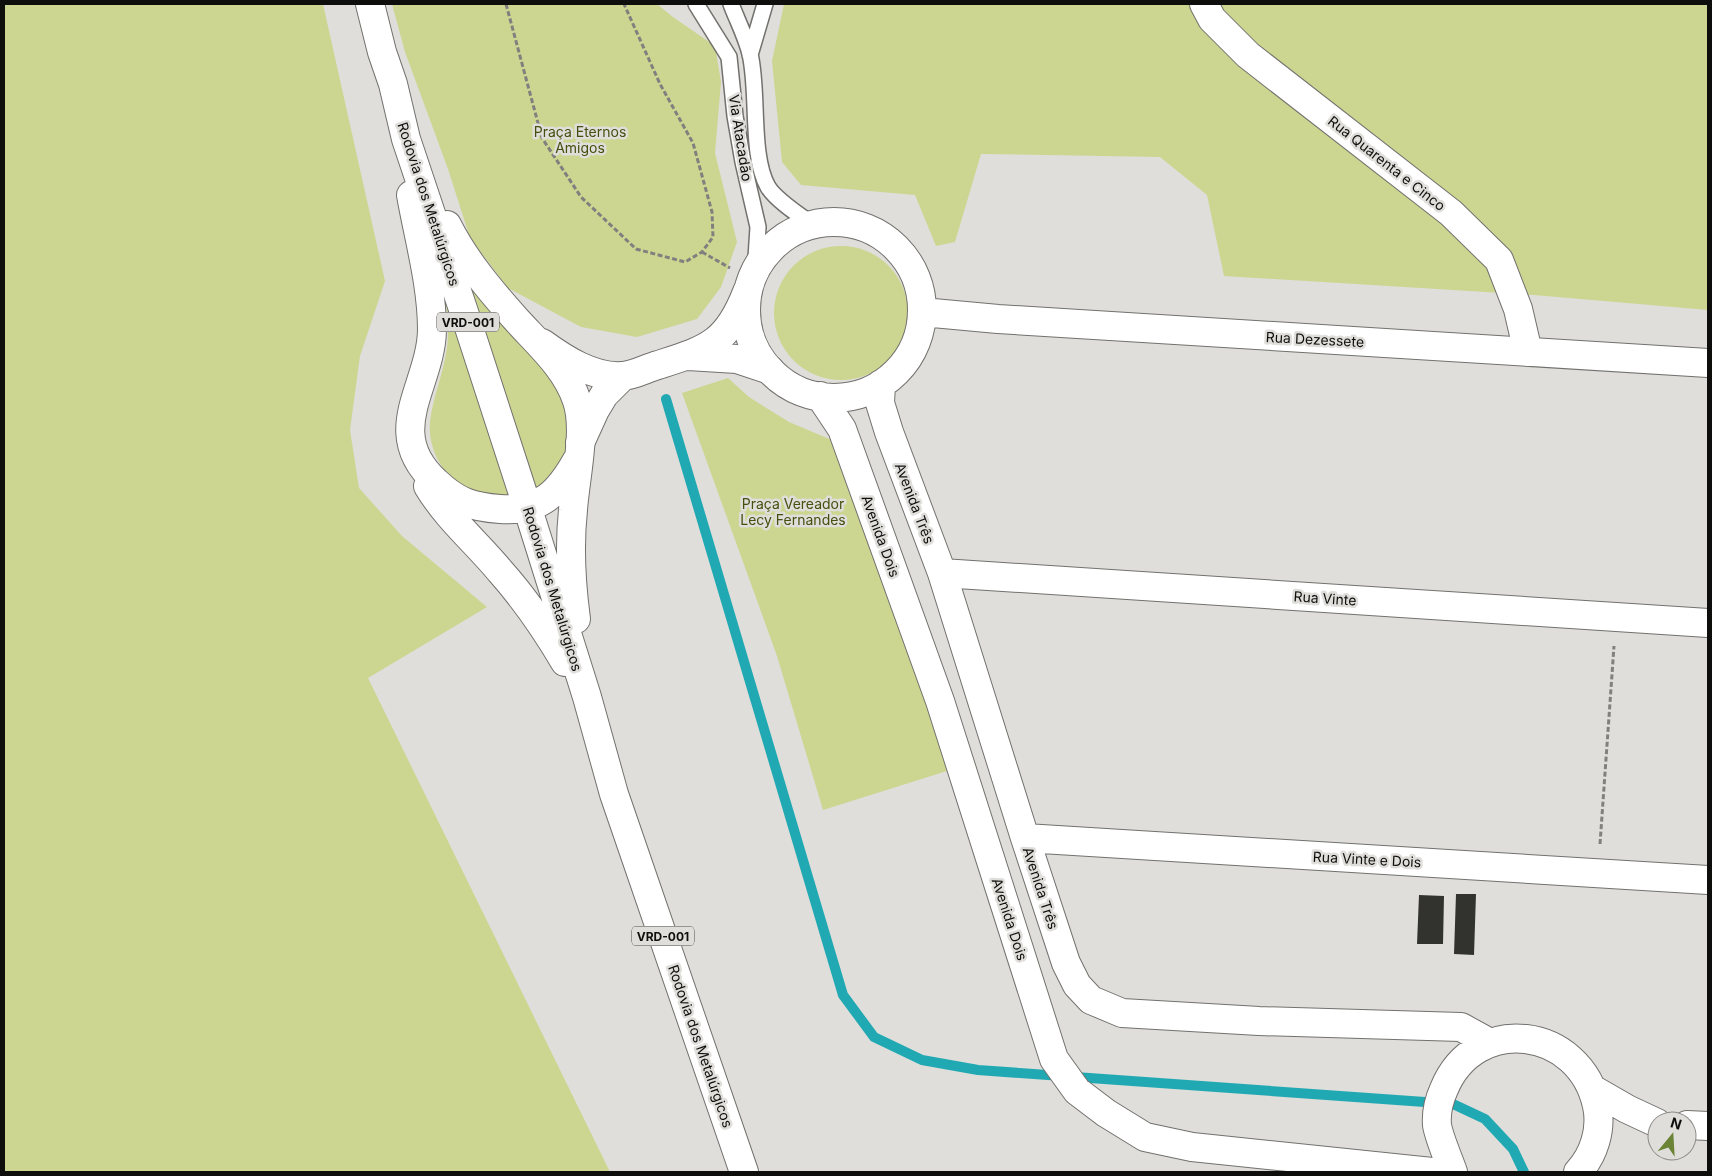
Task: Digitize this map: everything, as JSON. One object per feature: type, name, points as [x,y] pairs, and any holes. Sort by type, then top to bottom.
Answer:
[{"type":"street","name":"Rodovia dos Metalúrgicos","points":[[370,4],[382,52],[393,84],[406,139],[528,506],[587,697],[614,794],[744,1172]]},
{"type":"street","name":"Rua Quarenta e Cinco","points":[[1204,4],[1212,19],[1248,55],[1452,214],[1499,260],[1518,309],[1528,352]]},
{"type":"street","points":[[406,139],[442,215],[464,254],[489,287],[555,362],[566,376],[573,390],[580,412],[579,451],[570,546],[572,590],[587,697]]},
{"type":"street","points":[[406,139],[409,180],[430,303],[432,332],[429,354],[411,418],[411,440],[417,459],[436,501],[502,572],[526,602],[548,633],[587,697]]},
{"type":"street","points":[[526,330],[571,362],[605,374],[623,376],[686,356],[707,347],[728,330],[741,308],[749,286],[760,261],[774,244],[792,232],[812,224],[834,222],[858,225],[879,234],[897,249],[912,267],[920,289],[921,326],[911,353],[903,365],[882,384],[852,396],[836,398],[820,396],[802,391],[785,383],[770,370],[760,356],[752,342],[747,325],[746,308],[749,286]]},
{"type":"street","name":"Rua Dezessete","points":[[922,312],[998,319],[1708,363]]},
{"type":"street","points":[[686,356],[737,359],[770,370]]},
{"type":"street","points":[[417,459],[429,476],[446,492],[466,504],[484,508],[504,509],[528,506],[550,497],[562,486],[600,402],[604,395],[623,376]]},
{"type":"street","name":"Avenida Três","points":[[882,384],[880,403],[889,432],[942,573],[1066,963],[1077,984],[1091,1000],[1122,1013],[1259,1021],[1461,1027],[1490,1043]]},
{"type":"street","name":"Avenida Dois","points":[[820,396],[842,428],[940,702],[1054,1059],[1077,1091],[1106,1113],[1144,1137],[1192,1147],[1432,1172]]},
{"type":"street","name":"Rua Vinte","points":[[942,573],[1708,623]]},
{"type":"street","name":"Rua Vinte e Dois","points":[[1025,838],[1708,880]]},
{"type":"street","points":[[1453,1172],[1437,1126],[1439,1100],[1449,1076],[1467,1056],[1490,1043],[1511,1038],[1532,1040],[1552,1046],[1570,1057],[1584,1072],[1594,1090],[1599,1116],[1596,1140],[1586,1164],[1578,1172]]},
{"type":"street","points":[[1594,1090],[1647,1118]]},
{"type":"lane","name":"Via Atacadão","points":[[696,4],[729,58],[735,116],[758,228],[756,258],[749,286]]},
{"type":"lane","name":"Via Atacadão","points":[[731,4],[750,55],[759,153],[764,179],[769,189],[778,198],[812,224]]},
{"type":"lane","name":"Via Atacadão","points":[[750,55],[764,4]]},
{"type":"path","points":[[506,4],[542,138],[581,197],[636,249],[685,262],[702,252],[713,237],[712,212],[693,143],[660,84],[624,4]]},
{"type":"path","points":[[702,252],[749,286]]},
{"type":"path","points":[[1598,872],[1616,617]]},
{"type":"green space","points":[[4,4],[323,4],[385,281],[360,356],[350,430],[359,488],[402,536],[487,607],[368,678],[610,1172],[4,1172]]},
{"type":"green space","name":"Praça Eternos Amigos","points":[[392,4],[657,4],[715,46],[721,82],[715,153],[737,242],[721,287],[697,319],[637,337],[581,327],[508,288],[470,238],[448,169],[405,52]]},
{"type":"green space","points":[[784,4],[1708,4],[1708,310],[1534,295],[1224,276],[1207,195],[1160,157],[981,154],[955,242],[936,246],[915,195],[801,185],[782,162],[772,61]]},
{"type":"green space","points":[[841,246],[867,251],[878,257],[888,266],[897,276],[903,287],[908,313],[903,339],[897,350],[888,360],[878,369],[867,375],[841,380],[815,375],[804,369],[794,360],[785,350],[779,339],[774,313],[779,287],[785,276],[794,266],[804,257],[815,251]]},
{"type":"green space","points":[[443,283],[516,500],[486,498],[467,490],[457,483],[442,466],[432,445],[430,421],[433,402],[446,356],[448,339]]},
{"type":"green space","points":[[469,284],[537,357],[568,405],[568,451],[560,468],[534,494]]},
{"type":"green space","name":"Praça Vereador Lecy Fernandes","points":[[728,378],[749,397],[789,422],[839,443],[897,613],[947,771],[823,810],[777,656],[682,393]]},
{"type":"building","points":[[1456,894],[1476,894],[1474,955],[1454,954]]},
{"type":"building","points":[[1419,895],[1444,896],[1443,944],[1417,944]]},
{"type":"waterway","points":[[666,399],[843,995],[874,1037],[922,1060],[978,1070],[1453,1104],[1485,1119],[1513,1149],[1524,1172]]}]
